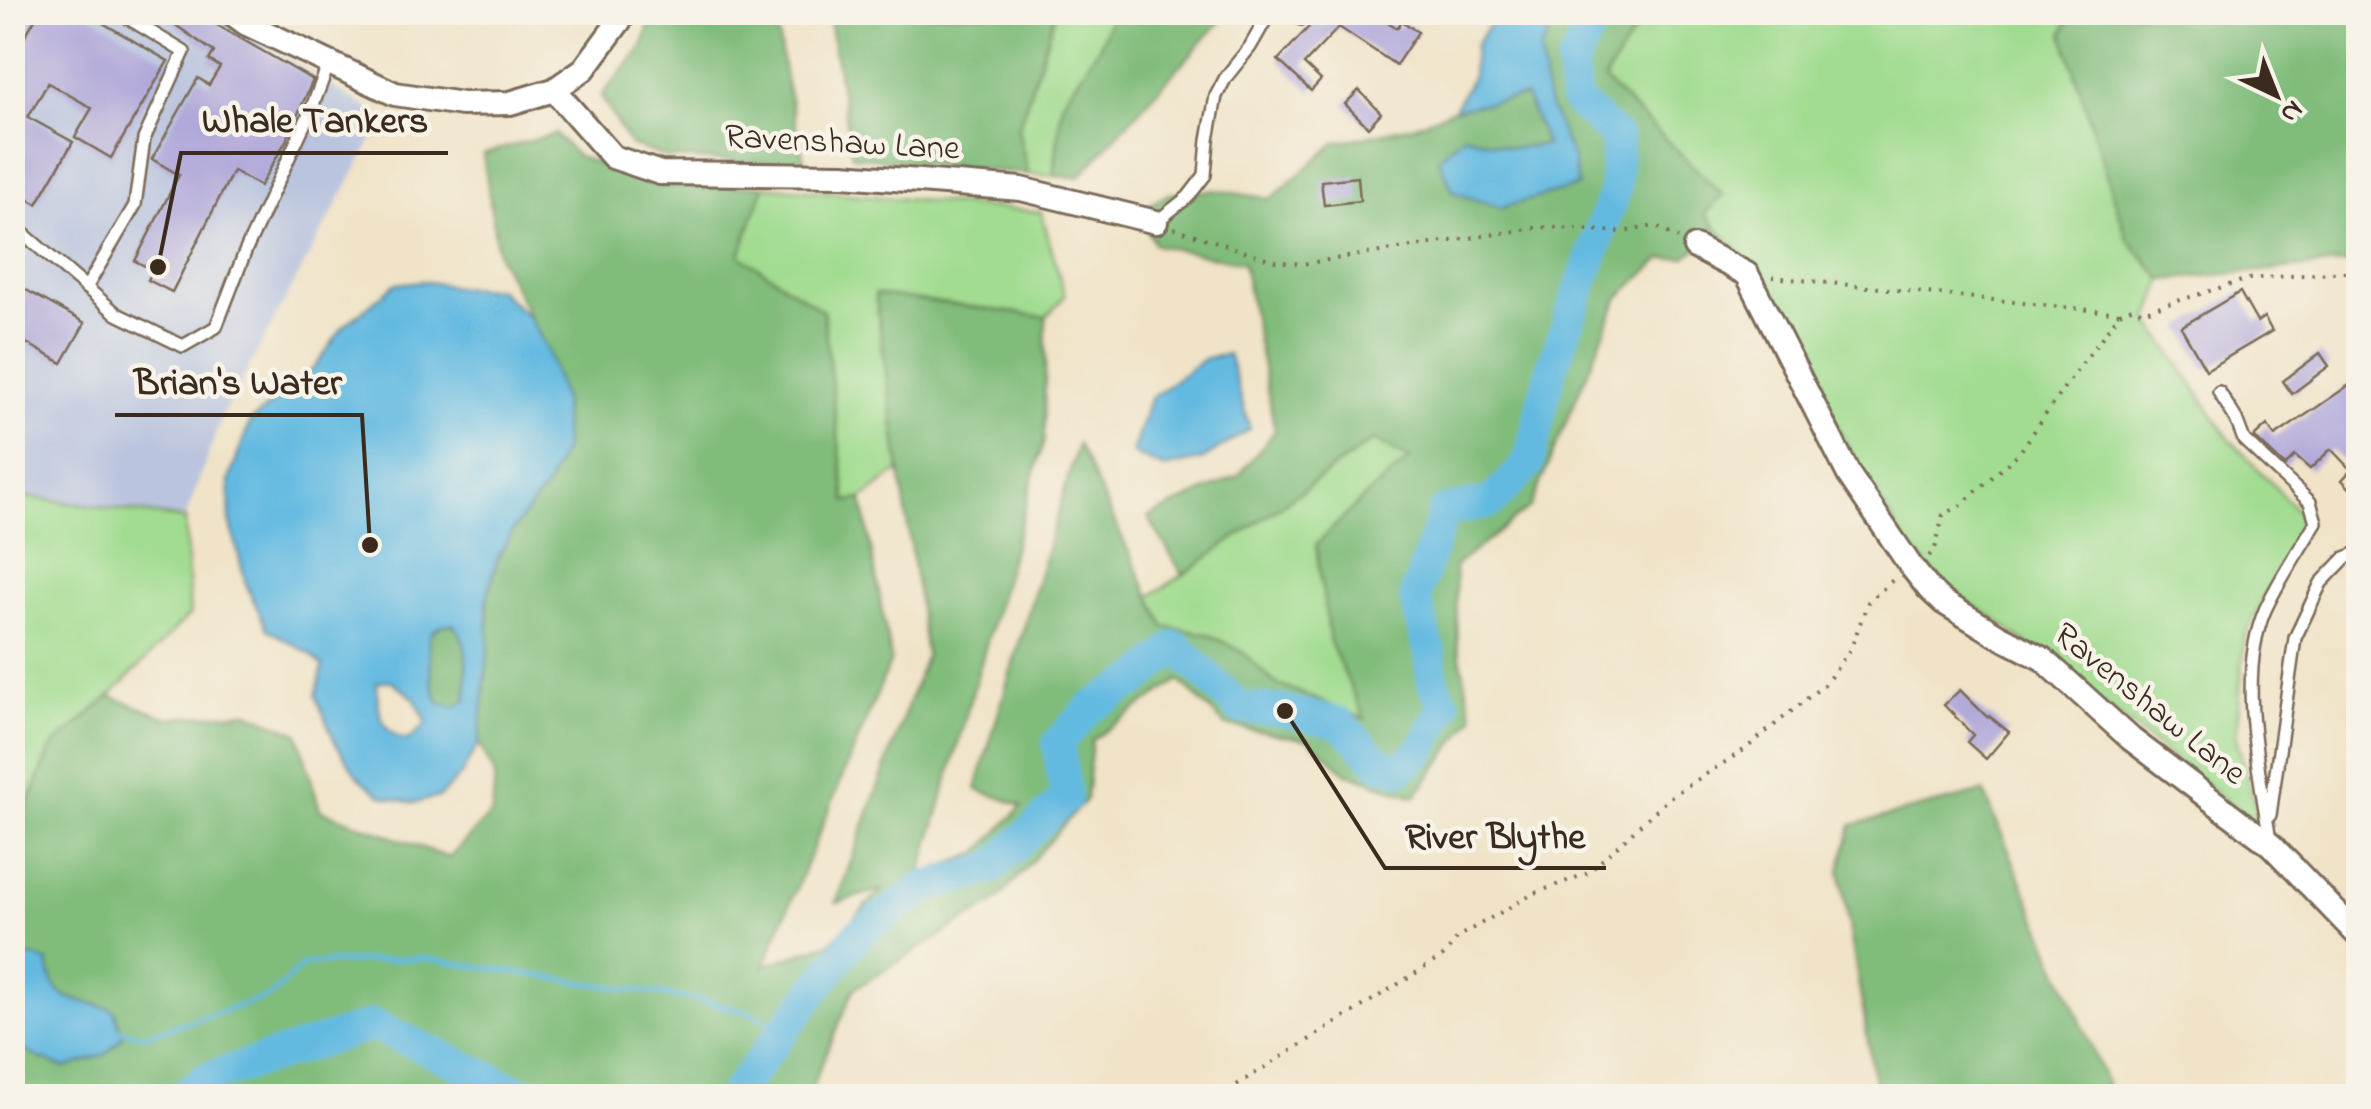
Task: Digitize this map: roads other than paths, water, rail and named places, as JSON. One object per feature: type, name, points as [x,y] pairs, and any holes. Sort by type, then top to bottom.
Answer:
[{"type":"street","points":[[230,12],[245,23],[395,94],[462,104],[510,103],[554,90],[584,69],[626,12]]},
{"type":"street","name":"Ravenshaw Lane","points":[[554,90],[613,158],[660,173],[843,175],[1021,189],[1156,222]]},
{"type":"street","name":"Ravenshaw Lane","points":[[1696,248],[1748,274],[1849,475],[1929,589],[1943,602],[2043,659],[2131,738],[2269,837],[2358,935]]},
{"type":"lane","points":[[86,288],[135,205],[144,139],[184,52],[118,12]]},
{"type":"lane","points":[[1156,222],[1188,196],[1205,174],[1216,96],[1270,12]]},
{"type":"lane","points":[[12,224],[117,314],[184,346],[216,327],[329,62]]},
{"type":"lane","points":[[2220,392],[2244,440],[2310,502],[2316,522],[2264,612],[2253,650],[2252,727],[2269,837]]},
{"type":"lane","points":[[2269,837],[2295,638],[2321,583],[2345,558],[2358,553]]},
{"type":"water","points":[[1497,13],[1559,13],[1540,52],[1547,99],[1573,159],[1578,186],[1501,208],[1453,192],[1439,158],[1464,135],[1512,148],[1546,145],[1525,96],[1454,109],[1472,77],[1475,46]]},
{"type":"water","points":[[423,281],[498,289],[530,318],[547,350],[563,401],[564,449],[546,487],[513,530],[497,560],[487,599],[489,640],[479,743],[461,775],[439,797],[413,803],[382,796],[358,777],[335,742],[316,696],[323,666],[267,629],[246,584],[230,520],[229,480],[250,422],[315,367],[343,327],[395,284]],"holes":[[[452,624],[462,639],[466,658],[467,699],[456,707],[440,703],[437,697],[429,647],[433,631]],[[390,680],[414,698],[426,720],[424,727],[408,740],[392,733],[382,719],[377,683]]]},
{"type":"water","points":[[1228,354],[1250,429],[1203,459],[1164,468],[1132,453],[1150,399],[1204,359]]},
{"type":"water","points":[[32,956],[48,962],[51,977],[62,994],[114,1010],[123,1037],[105,1055],[65,1068],[13,1043],[13,961]]},
{"type":"waterway","points":[[733,1096],[858,934],[925,887],[991,869],[1066,798],[1058,743],[1090,708],[1141,678],[1176,646],[1240,708],[1285,711],[1340,723],[1381,764],[1401,769],[1422,750],[1445,705],[1433,682],[1430,652],[1415,597],[1444,511],[1491,502],[1528,465],[1550,373],[1615,191],[1617,138],[1575,100],[1572,64],[1598,12]]},
{"type":"waterway","points":[[115,1030],[146,1035],[271,996],[304,964],[422,958],[699,1000],[747,1012],[785,1028]]},
{"type":"waterway","points":[[182,1096],[207,1078],[373,1025],[521,1092],[538,1096]]},
{"type":"place","name":"Whale Tankers","points":[[158,267]]},
{"type":"place","name":"Brian's Water","points":[[370,545]]},
{"type":"place","name":"River Blythe","points":[[1285,711]]}]
